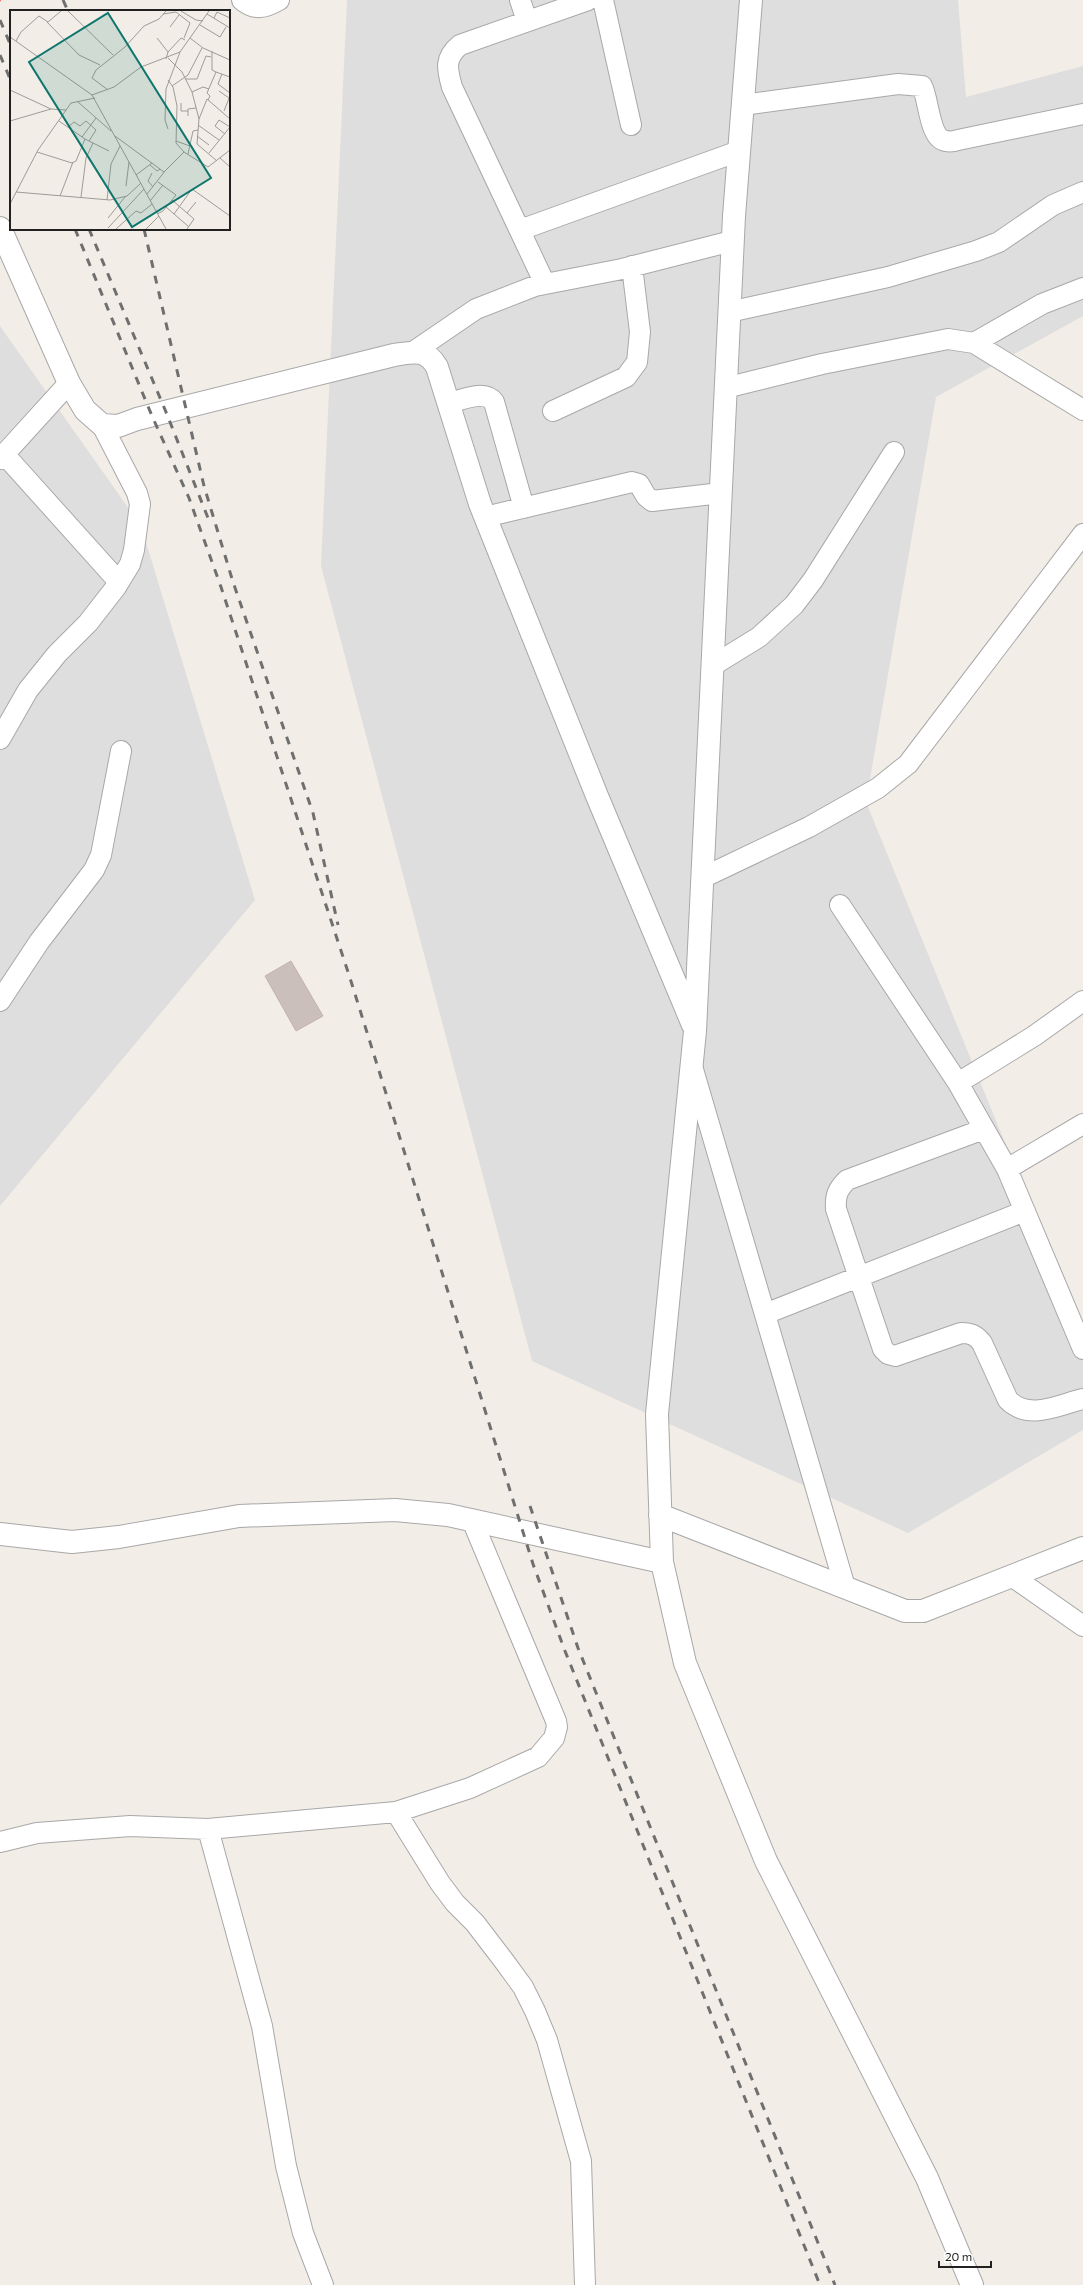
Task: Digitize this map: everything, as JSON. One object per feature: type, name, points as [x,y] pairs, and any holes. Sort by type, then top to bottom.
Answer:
[{"type":"street","points":[[242,0],[250,6],[260,8],[278,0]]},
{"type":"street","points":[[520,0],[527,21]]},
{"type":"street","points":[[545,284],[452,87],[447,68],[448,59],[453,51],[460,45],[588,0]]},
{"type":"street","points":[[603,0],[631,125]]},
{"type":"street","points":[[751,0],[732,241],[695,1031],[657,1414],[662,1562],[685,1663],[766,1861],[927,2178],[972,2285]]},
{"type":"street","points":[[742,105],[898,84],[914,84],[922,86],[925,92],[933,128],[938,137],[945,141],[958,140],[1083,114]]},
{"type":"street","points":[[520,230],[739,151]]},
{"type":"street","points":[[729,312],[888,277],[976,251],[999,242],[1053,205],[1083,192]]},
{"type":"street","points":[[0,228],[69,383],[85,410],[102,425],[137,493],[140,504],[134,550],[130,564],[119,582],[88,624],[57,654],[28,690],[0,739]]},
{"type":"street","points":[[413,352],[476,309],[502,298],[545,284],[632,266],[732,241]]},
{"type":"street","points":[[553,411],[626,377],[637,362],[640,332],[632,266]]},
{"type":"street","points":[[974,343],[1042,304],[1083,288]]},
{"type":"street","points":[[725,388],[822,364],[948,339],[974,343],[1083,410]]},
{"type":"street","points":[[102,425],[118,426],[137,419],[394,355],[413,352],[427,354],[433,360],[438,367],[485,517],[600,804],[695,1031]]},
{"type":"street","points":[[69,383],[2,457],[119,582]]},
{"type":"street","points":[[449,404],[483,395],[491,397],[494,402],[524,508]]},
{"type":"street","points":[[712,666],[759,637],[794,605],[812,580],[894,452]]},
{"type":"street","points":[[485,517],[632,482],[639,484],[646,496],[652,501],[721,493]]},
{"type":"street","points":[[702,878],[809,827],[893,778],[908,764],[1083,534]]},
{"type":"street","points":[[0,1001],[39,942],[94,870],[101,855],[121,751]]},
{"type":"street","points":[[840,905],[958,1083],[1007,1169],[1083,1349]]},
{"type":"street","points":[[958,1083],[1034,1036],[1083,1001]]},
{"type":"street","points":[[692,1064],[845,1587]]},
{"type":"street","points":[[1007,1169],[1083,1124]]},
{"type":"street","points":[[984,1129],[847,1180],[839,1188],[835,1198],[836,1208],[860,1275],[883,1349],[888,1354],[895,1356],[961,1333],[969,1333],[976,1336],[982,1343],[1008,1400],[1015,1407],[1024,1411],[1036,1411],[1083,1398]]},
{"type":"street","points":[[765,1314],[860,1275],[1026,1211]]},
{"type":"street","points":[[0,1534],[72,1542],[119,1537],[239,1516],[395,1510],[448,1515],[662,1562]]},
{"type":"street","points":[[660,1515],[905,1611],[923,1610],[1013,1577],[1083,1548]]},
{"type":"street","points":[[0,1842],[37,1833],[130,1826],[208,1829],[396,1812],[470,1788],[538,1757],[547,1748],[555,1732],[556,1721],[472,1520]]},
{"type":"street","points":[[1013,1577],[1083,1626]]},
{"type":"street","points":[[396,1812],[440,1883],[455,1902],[475,1923],[504,1961],[523,1987],[535,2010],[547,2040],[581,2161],[586,2285]]},
{"type":"street","points":[[208,1829],[262,2026],[286,2166],[303,2233],[323,2285]]},
{"type":"shaded area","points":[[347,0],[958,0],[966,97],[1083,66],[1083,316],[936,397],[866,802],[1083,1334],[1083,1430],[908,1533],[532,1361],[321,566]]},
{"type":"shaded area","points":[[0,326],[141,526],[255,900],[0,1206]]},
{"type":"building","points":[[291,961],[323,1016],[296,1031],[265,976]]},
{"type":"railway","points":[[63,0],[68,10]]},
{"type":"railway","points":[[0,20],[10,44]]},
{"type":"railway","points":[[0,55],[10,79]]},
{"type":"railway","points":[[75,230],[152,416],[189,498],[221,587],[350,978],[533,1564],[565,1651],[820,2285]]},
{"type":"railway","points":[[89,230],[166,412],[210,523]]},
{"type":"railway","points":[[144,230],[204,486],[233,582],[313,813],[338,925]]},
{"type":"railway","points":[[530,1506],[578,1648],[835,2285]]}]
